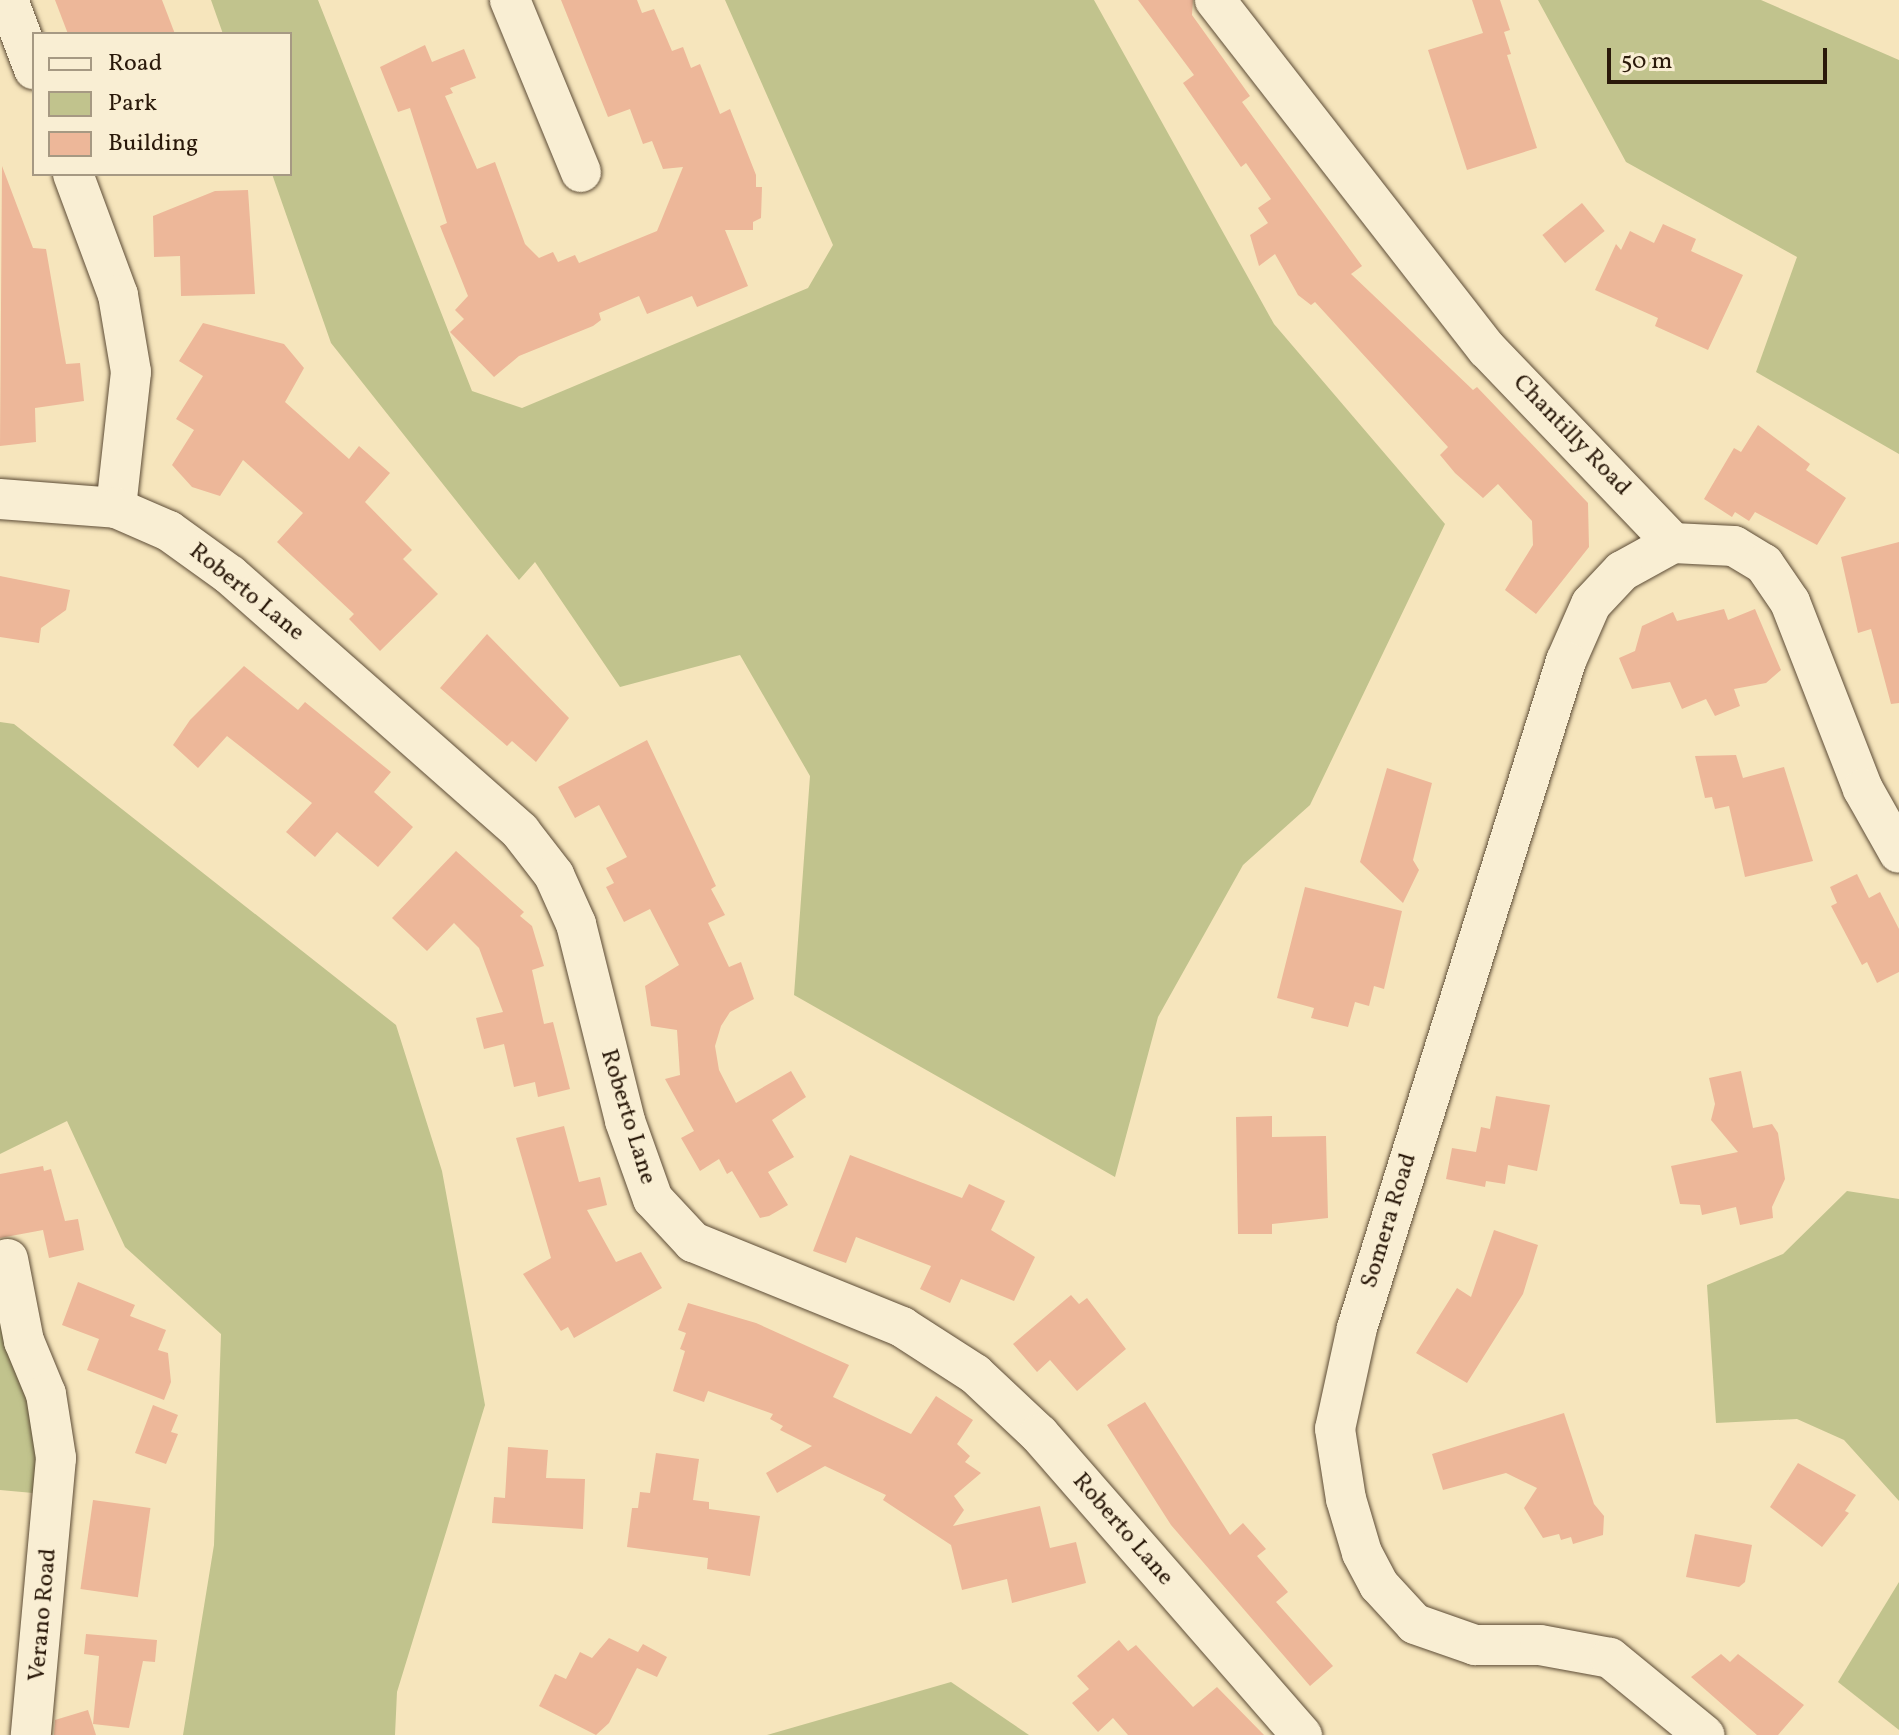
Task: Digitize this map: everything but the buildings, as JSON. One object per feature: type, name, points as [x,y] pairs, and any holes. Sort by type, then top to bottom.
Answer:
[{"type":"street","points":[[8,0],[32,64]]},
{"type":"street","points":[[510,0],[581,172]]},
{"type":"street","name":"Chantilly Road","points":[[1215,0],[1487,349],[1673,543]]},
{"type":"street","points":[[74,176],[118,295],[131,372],[126,449],[116,508]]},
{"type":"street","name":"Roberto Lane","points":[[0,499],[116,508],[169,531],[230,575],[529,842],[554,875],[576,924],[625,1121],[653,1199],[693,1242],[902,1327],[975,1374],[1039,1434],[1302,1735]]},
{"type":"street","points":[[1673,543],[1734,546],[1764,564],[1790,602],[1863,789],[1899,853]]},
{"type":"street","name":"Somera Road","points":[[1673,543],[1622,571],[1591,604],[1566,661],[1357,1328],[1335,1429],[1346,1499],[1362,1553],[1379,1585],[1415,1624],[1475,1645],[1540,1645],[1610,1658],[1704,1735]]},
{"type":"street","name":"Verano Road","points":[[8,1259],[24,1341],[46,1394],[56,1458],[31,1735]]},
{"type":"green space","points":[[211,0],[318,0],[472,391],[522,408],[808,288],[833,245],[725,0],[1094,0],[1274,324],[1445,524],[1310,805],[1243,865],[1158,1017],[1115,1177],[794,995],[810,776],[740,655],[620,687],[535,562],[519,580],[331,343],[273,176],[292,176],[292,32],[222,32]]},
{"type":"green space","points":[[1538,0],[1761,0],[1899,60],[1899,454],[1756,372],[1797,257],[1626,162]]},
{"type":"green space","points":[[0,722],[14,724],[396,1025],[442,1171],[485,1405],[397,1692],[395,1735],[183,1735],[214,1545],[221,1334],[125,1247],[67,1121],[0,1154]]},
{"type":"green space","points":[[1847,1191],[1899,1199],[1899,1501],[1844,1440],[1797,1419],[1716,1423],[1707,1285],[1783,1254]]},
{"type":"green space","points":[[0,1280],[55,1495],[0,1490]]},
{"type":"green space","points":[[1899,1582],[1899,1730],[1838,1682]]},
{"type":"green space","points":[[951,1682],[1029,1735],[767,1735]]}]
